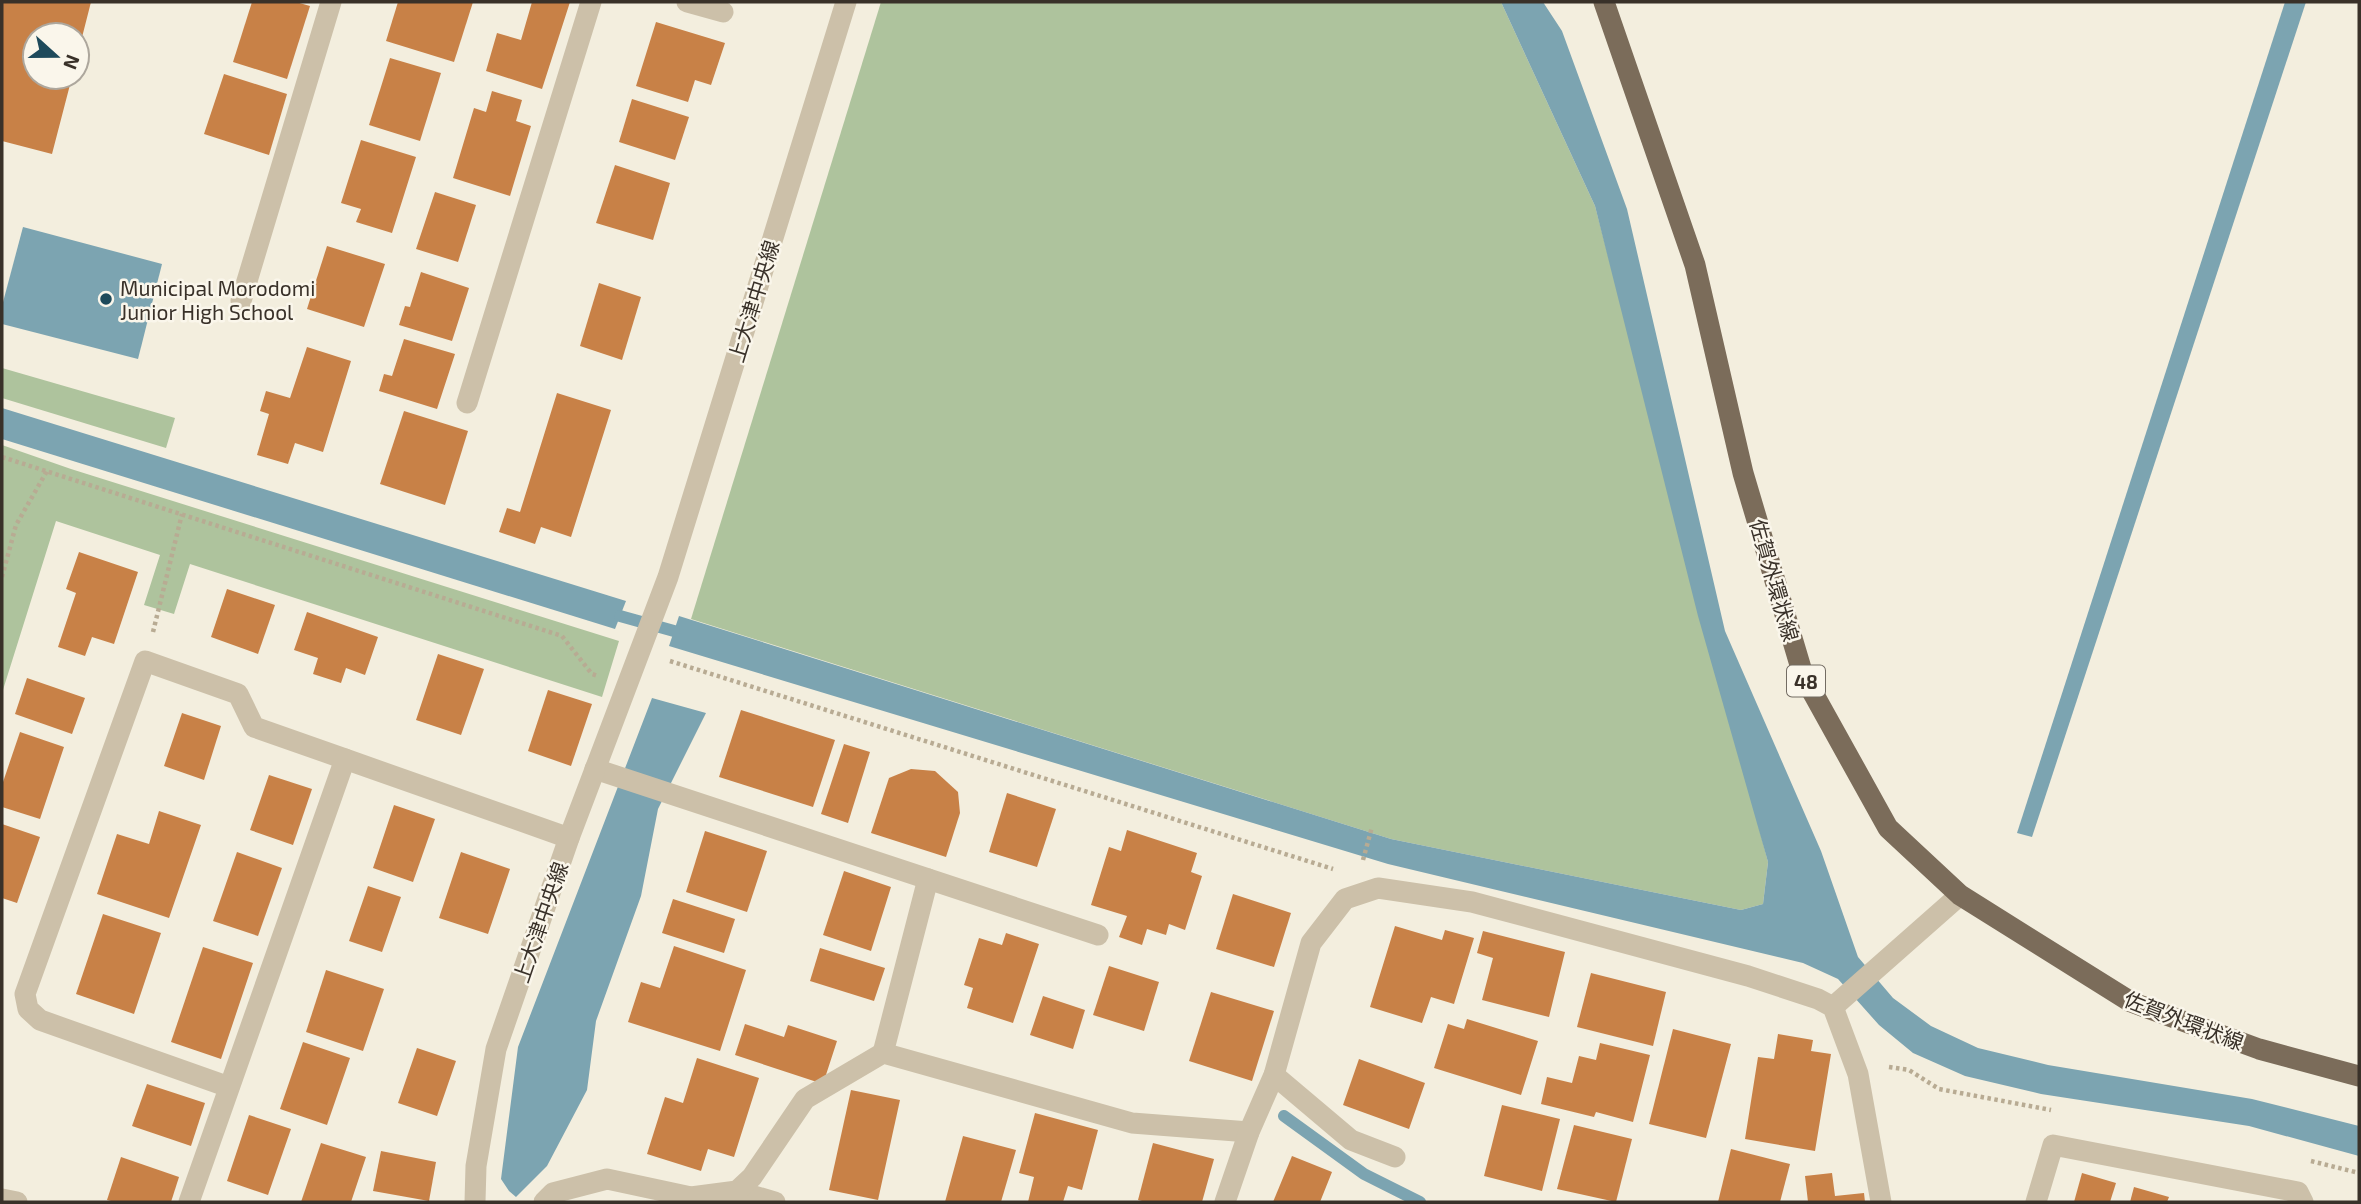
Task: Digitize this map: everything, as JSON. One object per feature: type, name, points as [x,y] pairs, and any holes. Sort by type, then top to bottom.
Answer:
[{"type":"main road","name":"佐賀外環状線","points":[[1604,2],[1695,265],[1743,473],[1802,675],[1888,828],[1960,895],[2131,1002],[2259,1049],[2359,1076]]},
{"type":"street","points":[[241,301],[331,2]]},
{"type":"street","points":[[467,403],[591,2]]},
{"type":"street","points":[[687,2],[723,12]]},
{"type":"street","name":"上大津中央線","points":[[475,1202],[476,1166],[496,1049],[569,838],[668,577],[846,2]]},
{"type":"street","points":[[229,1087],[40,1020],[28,1009],[25,994],[145,661],[238,694],[254,727],[569,838]]},
{"type":"street","points":[[189,1202],[345,759]]},
{"type":"street","points":[[595,769],[1098,935]]},
{"type":"street","points":[[737,1191],[752,1177],[805,1099],[883,1053],[928,879]]},
{"type":"street","points":[[1225,1202],[1274,1075],[1311,943],[1345,900],[1378,888],[1472,902],[1748,976],[1818,999],[1833,1007],[1858,1074],[1881,1202]]},
{"type":"street","points":[[1833,1007],[1960,895]]},
{"type":"street","points":[[883,1053],[1132,1123],[1250,1132]]},
{"type":"street","points":[[1274,1075],[1351,1140],[1395,1157]]},
{"type":"street","points":[[2036,1202],[2053,1145],[2298,1192],[2303,1202]]},
{"type":"street","points":[[544,1202],[553,1193],[607,1179],[691,1197],[737,1191],[775,1202]]},
{"type":"street","points":[[2,1199],[18,1202]]},
{"type":"path","points":[[2,457],[562,636],[592,674],[628,684]]},
{"type":"path","points":[[2,577],[16,524],[47,471]]},
{"type":"path","points":[[145,661],[181,514]]},
{"type":"path","points":[[640,652],[1349,874],[1362,893]]},
{"type":"path","points":[[1361,865],[1372,827]]},
{"type":"green space","points":[[881,2],[1501,2],[1595,206],[1768,862],[1763,904],[1741,910],[1391,839],[691,619]]},
{"type":"green space","points":[[2,368],[175,418],[166,448],[2,398]]},
{"type":"green space","points":[[2,445],[619,641],[602,697],[190,564],[174,614],[144,605],[160,555],[56,521],[2,693]]},
{"type":"water","points":[[1501,2],[1543,2],[1562,31],[1627,209],[1725,631],[1821,851],[1858,957],[1893,998],[1931,1026],[1978,1048],[2048,1065],[2252,1099],[2359,1126],[2359,1156],[2249,1126],[2041,1094],[1965,1076],[1913,1053],[1879,1025],[1838,979],[1803,963],[1388,864],[669,646],[679,616],[1391,839],[1741,910],[1763,904],[1768,862],[1698,616],[1595,206]]},
{"type":"water","points":[[2285,2],[2306,2],[2032,837],[2017,833]]},
{"type":"water","points":[[23,227],[162,264],[138,359],[2,324],[2,306]]},
{"type":"water","points":[[2,408],[626,601],[615,629],[2,439]]},
{"type":"water","points":[[652,698],[706,713],[658,809],[641,896],[596,1021],[587,1090],[547,1166],[516,1197],[501,1179],[518,1047]]},
{"type":"building","points":[[2,2],[91,2],[86,21],[21,21],[21,91],[68,91],[52,154],[2,141]]},
{"type":"building","points":[[252,2],[296,2],[310,6],[287,79],[233,62]]},
{"type":"building","points":[[398,2],[473,2],[454,62],[386,41]]},
{"type":"building","points":[[532,2],[570,2],[542,89],[486,71],[497,33],[521,40]]},
{"type":"building","points":[[656,22],[725,43],[711,85],[695,80],[688,102],[636,86]]},
{"type":"building","points":[[390,58],[441,73],[420,141],[369,125]]},
{"type":"building","points":[[224,74],[287,94],[269,155],[204,134]]},
{"type":"building","points":[[492,91],[522,100],[516,121],[531,126],[510,196],[453,178],[474,108],[486,112]]},
{"type":"building","points":[[632,99],[689,117],[675,160],[619,142]]},
{"type":"building","points":[[361,140],[416,157],[392,233],[356,222],[361,209],[341,203]]},
{"type":"building","points":[[615,165],[670,183],[653,240],[596,223]]},
{"type":"building","points":[[435,192],[476,205],[458,262],[416,249]]},
{"type":"building","points":[[327,246],[385,264],[364,327],[307,309]]},
{"type":"building","points":[[421,272],[469,288],[452,341],[399,325],[405,306],[410,307]]},
{"type":"building","points":[[599,283],[641,297],[622,360],[580,346]]},
{"type":"building","points":[[404,339],[455,354],[437,409],[379,391],[384,374],[392,376]]},
{"type":"building","points":[[307,347],[351,361],[323,452],[295,443],[288,464],[257,455],[269,414],[260,411],[266,391],[290,398]]},
{"type":"building","points":[[557,393],[611,410],[571,537],[541,527],[535,544],[499,532],[507,508],[520,512]]},
{"type":"building","points":[[404,411],[468,431],[445,505],[380,484]]},
{"type":"building","points":[[79,552],[138,572],[114,644],[92,637],[85,656],[58,647],[76,593],[66,589]]},
{"type":"building","points":[[227,589],[275,605],[258,654],[211,637]]},
{"type":"building","points":[[307,612],[378,637],[365,675],[346,668],[341,683],[313,674],[318,658],[294,650]]},
{"type":"building","points":[[438,654],[484,669],[461,735],[416,720]]},
{"type":"building","points":[[27,678],[85,698],[72,734],[15,714]]},
{"type":"building","points":[[548,690],[592,704],[571,766],[528,751]]},
{"type":"building","points":[[741,710],[835,740],[813,807],[719,777]]},
{"type":"building","points":[[182,713],[221,726],[204,780],[164,766]]},
{"type":"building","points":[[20,732],[64,747],[40,819],[2,807],[2,785]]},
{"type":"building","points":[[844,744],[870,752],[848,823],[821,814]]},
{"type":"building","points":[[911,769],[935,771],[958,792],[960,813],[946,857],[871,833],[889,778]]},
{"type":"building","points":[[269,775],[312,789],[293,845],[250,830]]},
{"type":"building","points":[[1007,793],[1056,809],[1037,867],[989,852]]},
{"type":"building","points":[[394,805],[435,819],[413,882],[373,868]]},
{"type":"building","points":[[159,811],[201,825],[169,918],[97,894],[117,834],[149,844]]},
{"type":"building","points":[[2,824],[40,837],[17,903],[2,898]]},
{"type":"building","points":[[1127,830],[1197,853],[1191,872],[1202,876],[1185,930],[1169,924],[1166,935],[1147,929],[1142,945],[1119,937],[1127,916],[1091,905],[1109,847],[1121,851]]},
{"type":"building","points":[[705,831],[767,851],[747,912],[686,892]]},
{"type":"building","points":[[237,852],[282,868],[258,936],[213,921]]},
{"type":"building","points":[[461,852],[510,869],[488,934],[439,918]]},
{"type":"building","points":[[844,871],[891,887],[871,951],[823,935]]},
{"type":"building","points":[[368,886],[401,897],[382,952],[349,941]]},
{"type":"building","points":[[1233,894],[1291,913],[1274,967],[1216,949]]},
{"type":"building","points":[[673,899],[735,919],[724,953],[662,933]]},
{"type":"building","points":[[103,914],[161,933],[134,1014],[76,994]]},
{"type":"building","points":[[1395,926],[1442,940],[1445,930],[1474,938],[1454,1004],[1431,997],[1422,1023],[1370,1007]]},
{"type":"building","points":[[1483,931],[1565,952],[1549,1017],[1482,1000],[1493,958],[1477,953]]},
{"type":"building","points":[[1006,933],[1039,944],[1013,1023],[967,1008],[973,988],[964,985],[979,938],[1002,945]]},
{"type":"building","points":[[674,946],[746,970],[720,1051],[628,1022],[641,982],[660,988]]},
{"type":"building","points":[[203,947],[253,963],[221,1059],[171,1042]]},
{"type":"building","points":[[820,948],[885,968],[874,1001],[810,981]]},
{"type":"building","points":[[1109,966],[1159,982],[1144,1031],[1093,1015]]},
{"type":"building","points":[[326,970],[384,989],[363,1051],[306,1032]]},
{"type":"building","points":[[1591,973],[1666,992],[1653,1046],[1577,1027]]},
{"type":"building","points":[[1211,992],[1274,1011],[1252,1081],[1189,1061]]},
{"type":"building","points":[[1043,996],[1085,1010],[1073,1049],[1030,1035]]},
{"type":"building","points":[[1467,1019],[1538,1041],[1521,1095],[1434,1068],[1448,1024],[1464,1029]]},
{"type":"building","points":[[745,1024],[784,1037],[788,1025],[837,1041],[823,1084],[735,1055]]},
{"type":"building","points":[[1673,1029],[1731,1044],[1706,1138],[1649,1124]]},
{"type":"building","points":[[1778,1034],[1813,1040],[1811,1051],[1831,1054],[1815,1151],[1745,1139],[1758,1057],[1774,1059]]},
{"type":"building","points":[[303,1042],[350,1058],[327,1125],[280,1109]]},
{"type":"building","points":[[1600,1043],[1650,1055],[1633,1122],[1596,1112],[1594,1117],[1541,1104],[1547,1077],[1572,1083],[1579,1056],[1596,1060]]},
{"type":"building","points":[[417,1048],[456,1061],[437,1116],[398,1103]]},
{"type":"building","points":[[697,1058],[759,1078],[734,1157],[708,1149],[701,1171],[647,1154],[665,1097],[683,1103]]},
{"type":"building","points":[[1359,1059],[1425,1083],[1409,1129],[1343,1105]]},
{"type":"building","points":[[147,1084],[205,1103],[191,1146],[132,1126]]},
{"type":"building","points":[[851,1090],[900,1100],[878,1200],[829,1190]]},
{"type":"building","points":[[1502,1105],[1560,1119],[1542,1191],[1484,1176]]},
{"type":"building","points":[[1035,1113],[1098,1130],[1082,1190],[1068,1186],[1063,1202],[1028,1202],[1034,1177],[1019,1173]]},
{"type":"building","points":[[249,1115],[291,1129],[268,1195],[227,1181]]},
{"type":"building","points":[[1574,1125],[1632,1139],[1616,1202],[1557,1189]]},
{"type":"building","points":[[963,1136],[1016,1150],[1001,1202],[945,1202]]},
{"type":"building","points":[[321,1143],[366,1157],[351,1202],[301,1202]]},
{"type":"building","points":[[1153,1143],[1214,1159],[1202,1202],[1138,1200]]},
{"type":"building","points":[[1731,1149],[1790,1164],[1780,1202],[1718,1202]]},
{"type":"building","points":[[381,1151],[436,1162],[429,1201],[373,1191]]},
{"type":"building","points":[[1292,1156],[1332,1172],[1320,1202],[1273,1202]]},
{"type":"building","points":[[121,1157],[179,1177],[171,1202],[107,1200]]},
{"type":"building","points":[[1832,1173],[1835,1196],[1864,1193],[1865,1202],[1808,1202],[1805,1176]]},
{"type":"building","points":[[2082,1173],[2116,1183],[2110,1202],[2074,1202]]},
{"type":"building","points":[[2134,1187],[2169,1197],[2167,1202],[2130,1202]]},
{"type":"waterway","points":[[620,616],[674,631]]},
{"type":"waterway","points":[[1284,1116],[1364,1174],[1420,1202]]},
{"type":"place","name":"Municipal Morodomi Junior High School","points":[[106,299]]}]
